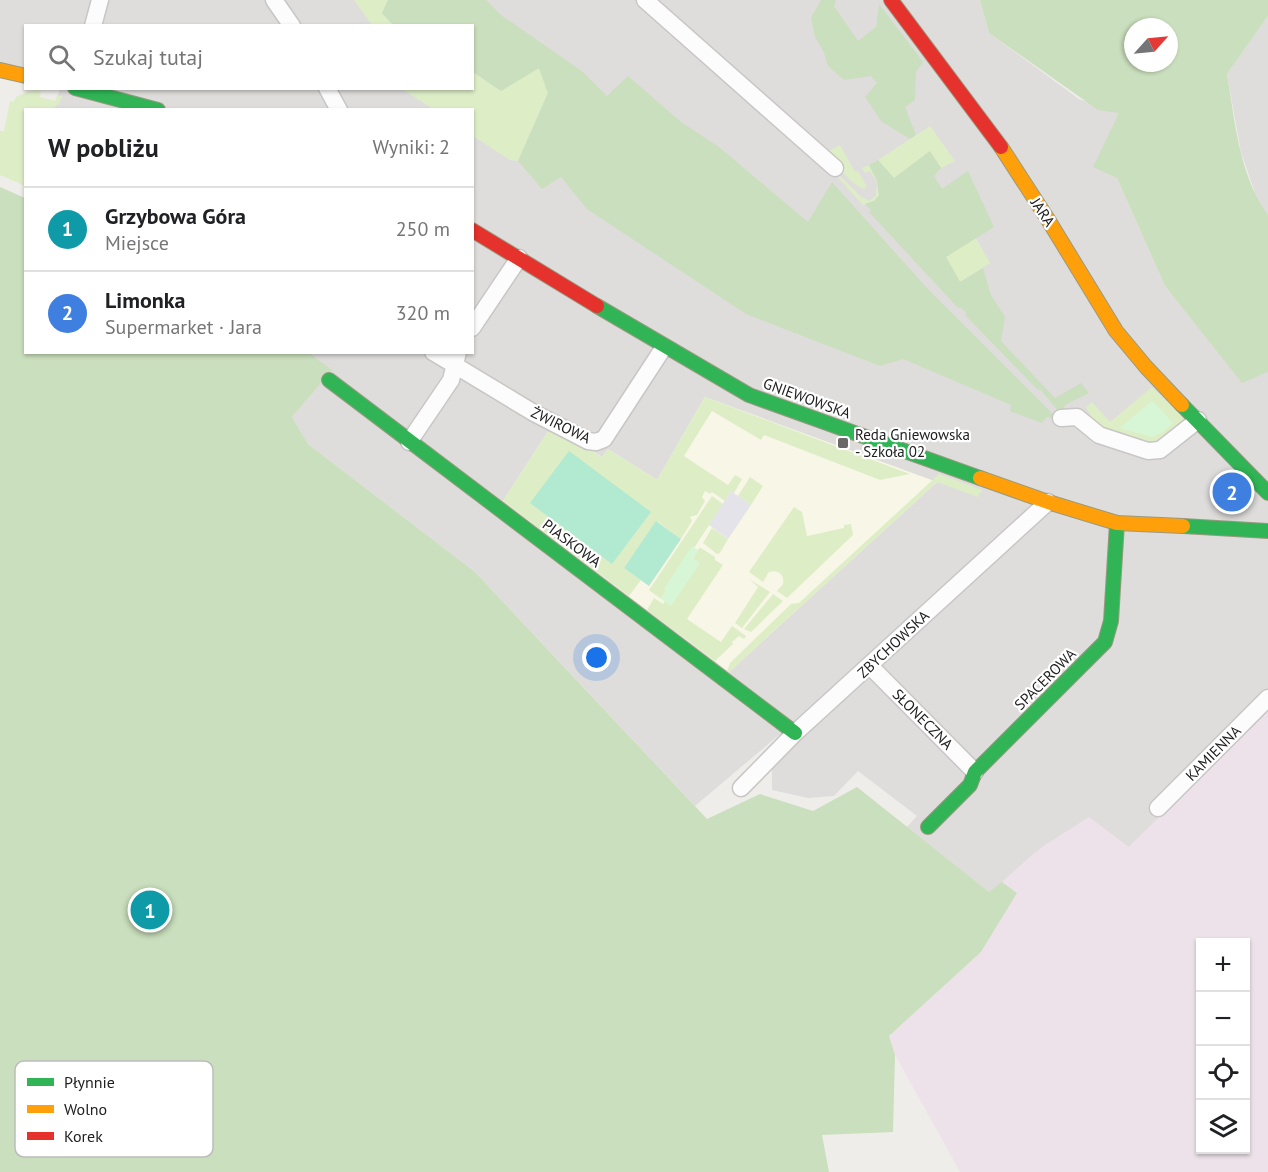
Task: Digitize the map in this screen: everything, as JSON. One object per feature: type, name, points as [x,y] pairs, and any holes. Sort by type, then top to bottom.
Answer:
[{"type":"street","points":[[94,24],[100,0]]},
{"type":"street","points":[[274,0],[291,24]]},
{"type":"street","points":[[645,0],[835,168]]},
{"type":"street","name":"JARA","points":[[891,0],[990,131],[1047,218],[1116,331],[1146,367],[1268,493]]},
{"type":"street","points":[[0,70],[24,76]]},
{"type":"street","points":[[83,90],[150,108]]},
{"type":"street","points":[[328,90],[338,108]]},
{"type":"street","name":"GNIEWOWSKA","points":[[474,231],[664,347],[749,395],[1048,502],[1117,523],[1268,531]]},
{"type":"street","points":[[474,325],[519,258]]},
{"type":"street","name":"ŻWIROWA","points":[[440,354],[457,359],[534,413],[588,441],[596,442],[604,439],[664,347]]},
{"type":"street","points":[[409,442],[450,380],[457,359]]},
{"type":"street","name":"PIASKOWA","points":[[329,380],[795,733]]},
{"type":"street","points":[[1061,418],[1077,417],[1099,435],[1148,451],[1160,450],[1198,420]]},
{"type":"street","name":"ZBYCHOWSKA","points":[[741,788],[795,733],[1048,502]]},
{"type":"street","name":"SPACEROWA","points":[[928,827],[970,785],[975,772],[1105,642],[1111,621],[1117,523]]},
{"type":"street","name":"SŁONECZNA","points":[[870,666],[975,772]]},
{"type":"street","name":"KAMIENNA","points":[[1158,808],[1268,698]]},
{"type":"shaded area","points":[[0,0],[980,0],[989,33],[1079,99],[1120,113],[1094,166],[1117,178],[1165,286],[1242,382],[1268,372],[1268,710],[1129,847],[1066,832],[1044,846],[990,893],[907,827],[917,816],[858,771],[834,796],[808,798],[772,790],[772,765],[792,744],[779,735],[695,806],[475,572],[308,444],[292,417],[331,370],[310,354],[474,354],[474,108],[54,108],[59,90],[474,90],[474,24],[24,24],[24,72],[0,65]]},
{"type":"shaded area","points":[[1268,16],[1268,215],[1258,202],[1241,152],[1227,74]]},
{"type":"shaded area","points":[[705,397],[937,482],[729,672],[503,501],[549,430],[560,438],[569,436],[602,457],[608,449],[657,480]]},
{"type":"shaded area","points":[[731,491],[751,505],[728,539],[709,525]]},
{"type":"shaded area","points":[[1268,710],[1268,1172],[960,1172],[895,1055],[889,1036],[981,952],[1017,893],[1002,882],[1044,846],[1089,817],[1129,847]]},
{"type":"green space","points":[[354,0],[388,0],[382,13],[392,24],[371,24]]},
{"type":"green space","points":[[388,0],[486,0],[501,15],[583,72],[607,96],[628,76],[681,122],[719,147],[808,222],[832,182],[926,287],[1055,416],[1054,419],[1047,417],[1042,423],[1010,411],[1011,405],[903,359],[880,366],[746,314],[587,209],[561,177],[542,189],[518,161],[548,93],[539,68],[501,91],[474,73],[474,24],[392,24],[382,13]]},
{"type":"green space","points":[[821,0],[836,0],[834,6],[858,41],[876,27],[879,4],[923,62],[916,72],[915,100],[905,107],[916,135],[910,139],[882,122],[865,97],[877,83],[871,76],[844,80],[828,66],[824,52],[815,37],[811,18]]},
{"type":"green space","points":[[980,0],[1268,0],[1268,16],[1227,74],[1244,165],[1250,183],[1268,215],[1268,372],[1242,383],[1165,286],[1117,178],[1093,167],[1119,113],[1098,110],[989,33]]},
{"type":"green space","points":[[539,68],[548,93],[518,161],[510,160],[474,137],[474,108],[431,108],[404,90],[474,90],[474,73],[501,91]]},
{"type":"green space","points":[[34,90],[41,91],[40,97],[55,101],[57,95],[62,96],[54,108],[24,108],[24,186],[0,175],[0,131],[4,131],[10,101],[13,102],[17,96]]},
{"type":"green space","points":[[930,126],[955,161],[941,168],[930,151],[894,178],[878,160]]},
{"type":"green space","points":[[840,145],[855,172],[858,171],[866,185],[865,189],[849,178],[827,152]]},
{"type":"green space","points":[[930,151],[941,168],[934,176],[942,189],[968,171],[994,227],[946,257],[960,282],[983,268],[991,295],[1005,317],[1001,341],[1055,398],[1081,383],[1089,393],[1065,405],[1063,413],[1059,412],[1040,389],[1038,390],[965,315],[967,313],[960,307],[958,308],[869,212],[871,210],[865,204],[874,201],[879,195],[877,181],[869,165],[878,160],[894,178]]},
{"type":"green space","points":[[869,165],[877,181],[879,195],[874,201],[863,205],[835,174],[836,172],[860,196],[869,201],[876,196],[877,182],[870,171],[865,173],[862,168]]},
{"type":"green space","points":[[0,187],[24,198],[24,354],[310,354],[332,370],[292,417],[308,444],[475,572],[707,819],[760,794],[813,811],[857,787],[989,892],[1002,882],[1017,893],[981,952],[889,1036],[895,1055],[893,1132],[822,1135],[829,1172],[0,1172]]},
{"type":"green space","points":[[976,238],[990,263],[960,282],[946,257]]},
{"type":"green space","points":[[1152,387],[1188,423],[1158,445],[1098,429],[1086,407],[1092,402],[1110,422]]},
{"type":"green space","points":[[705,397],[910,474],[880,480],[764,435],[761,440],[712,411],[684,456],[728,485],[735,475],[742,479],[734,493],[731,491],[725,501],[712,492],[710,494],[705,491],[702,497],[705,501],[697,515],[690,517],[692,521],[681,539],[657,521],[624,568],[641,580],[629,596],[503,501],[549,430],[560,438],[569,436],[602,457],[608,449],[657,480]]},
{"type":"green space","points":[[1152,401],[1173,423],[1164,431],[1152,437],[1120,428]]},
{"type":"green space","points":[[569,451],[651,512],[612,564],[530,503]]},
{"type":"green space","points":[[939,474],[982,490],[978,497],[937,482],[729,672],[727,671],[730,663],[791,604],[799,603]]},
{"type":"green space","points":[[750,477],[763,486],[751,505],[738,496]]},
{"type":"green space","points":[[712,496],[723,504],[661,599],[649,590]]},
{"type":"green space","points":[[794,507],[802,512],[807,536],[844,528],[844,525],[851,524],[853,535],[787,598],[777,591],[783,584],[780,574],[775,571],[769,572],[763,582],[749,572]]},
{"type":"green space","points":[[656,521],[681,539],[649,586],[624,568]]},
{"type":"green space","points":[[712,528],[728,539],[720,553],[717,554],[703,543]]},
{"type":"green space","points":[[692,546],[698,550],[693,559],[700,563],[671,606],[661,599],[666,591],[664,589]]},
{"type":"green space","points":[[699,548],[715,557],[715,560],[723,565],[687,619],[721,642],[732,626],[746,636],[744,639],[739,636],[715,661],[647,610],[654,598],[663,604],[665,601],[671,605],[699,563],[693,559]]},
{"type":"green space","points":[[749,579],[770,592],[742,628],[735,623],[758,587]]},
{"type":"green space","points":[[773,594],[783,601],[751,632],[744,629]]},
{"type":"traffic: fast","points":[[83,90],[150,108]]},
{"type":"traffic: fast","points":[[597,306],[749,395],[980,478]]},
{"type":"traffic: fast","points":[[329,380],[795,733]]},
{"type":"traffic: fast","points":[[1182,405],[1268,493]]},
{"type":"traffic: fast","points":[[928,827],[970,785],[975,772],[1105,642],[1111,621],[1117,523]]},
{"type":"traffic: fast","points":[[1183,526],[1268,531]]},
{"type":"traffic: slow","points":[[0,70],[24,76]]},
{"type":"traffic: slow","points":[[1001,147],[1116,331],[1182,405]]},
{"type":"traffic: slow","points":[[980,478],[1117,523],[1183,526]]},
{"type":"traffic: jam","points":[[891,0],[1001,147]]},
{"type":"traffic: jam","points":[[474,231],[597,306]]},
{"type":"place","name":"Reda Gniewowska - Szkoła 02","points":[[843,443]]},
{"type":"place","name":"Limonka","points":[[1232,492]]},
{"type":"place","name":"Grzybowa Góra","points":[[150,910]]}]
